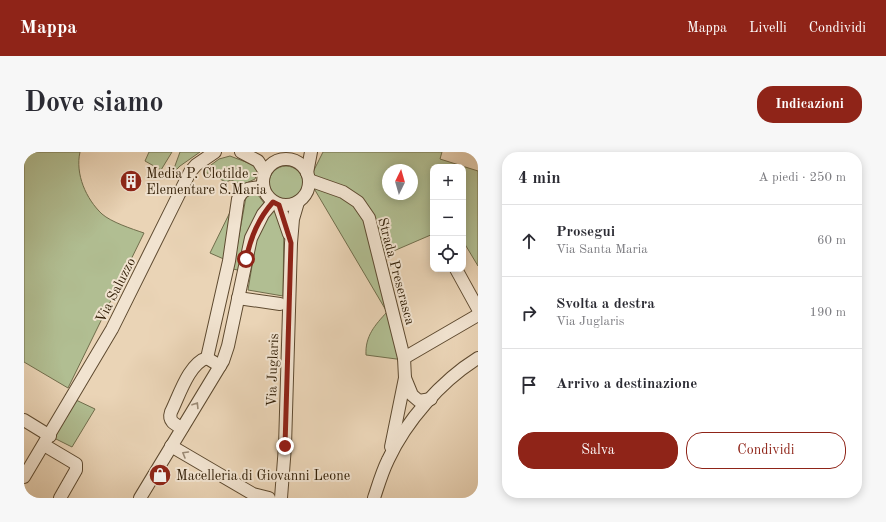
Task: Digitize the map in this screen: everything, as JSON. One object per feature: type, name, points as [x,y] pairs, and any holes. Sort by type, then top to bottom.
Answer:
[{"type":"street","name":"Via Saluzzo","points":[[24,477],[47,441],[112,329],[190,172],[196,165],[215,152]]},
{"type":"street","points":[[241,152],[258,161],[265,172]]},
{"type":"street","points":[[258,152],[270,158],[286,160],[304,168],[308,177]]},
{"type":"street","points":[[302,152],[269,166],[265,172],[263,187],[265,193],[276,203],[286,206],[298,202],[307,191],[311,152]]},
{"type":"street","name":"Strada Preserasca","points":[[308,177],[343,192],[358,202],[368,218],[404,358],[405,378],[388,460]]},
{"type":"street","points":[[207,358],[222,290],[240,194],[246,189],[263,187]]},
{"type":"street","name":"Via Juglaris","points":[[281,498],[285,446],[291,243],[293,219],[298,202]]},
{"type":"street","points":[[140,498],[220,366],[228,346],[251,238],[263,214],[276,203]]},
{"type":"street","name":"Via Juglaris","points":[[276,203],[291,243]]},
{"type":"street","points":[[458,272],[478,309]]},
{"type":"street","points":[[222,290],[238,296],[280,304]]},
{"type":"street","points":[[404,358],[478,315]]},
{"type":"street","points":[[207,358],[220,366]]},
{"type":"street","points":[[182,428],[172,423],[170,419],[171,412],[193,368],[199,361],[207,358]]},
{"type":"street","points":[[374,498],[388,460],[414,416],[453,377],[478,358]]},
{"type":"street","name":"Strada Preserasca","points":[[405,378],[412,395],[419,401],[431,399]]},
{"type":"street","points":[[400,405],[401,412],[406,416],[414,416]]},
{"type":"street","points":[[24,420],[76,464],[76,470],[60,498]]},
{"type":"street","points":[[171,446],[253,494],[269,498]]},
{"type":"green space","points":[[24,152],[80,152],[79,169],[83,186],[96,208],[111,220],[144,233],[68,388],[24,362]]},
{"type":"green space","points":[[149,152],[172,152],[161,170],[145,161]]},
{"type":"green space","points":[[180,152],[200,152],[180,166],[172,174]]},
{"type":"green space","points":[[323,152],[442,152],[440,159],[456,164],[430,164],[430,235],[382,256],[404,360],[366,355],[369,336],[387,312],[309,180]]},
{"type":"green space","points":[[230,156],[259,167],[255,179],[242,185],[231,180],[226,182],[203,171],[219,159]]},
{"type":"green space","points":[[286,166],[298,171],[303,183],[298,195],[286,200],[274,195],[269,183],[274,171]]},
{"type":"green space","points":[[466,167],[478,171],[478,266],[466,246]]},
{"type":"green space","points":[[253,194],[258,195],[264,203],[242,271],[233,269],[246,197]]},
{"type":"green space","points":[[234,204],[226,260],[210,253]]},
{"type":"green space","points":[[278,211],[284,221],[283,296],[248,290],[256,242],[270,212]]},
{"type":"green space","points":[[76,400],[95,409],[72,447],[54,438]]},
{"type":"place","name":"Media P. Clotilde - Elementare S.Maria","points":[[131,181]]},
{"type":"place","name":"Macelleria di Giovanni Leone","points":[[160,475]]},
{"type":"route","points":[[246,259],[251,238],[263,214],[273,202],[279,205],[285,219],[291,243],[285,446]]}]
